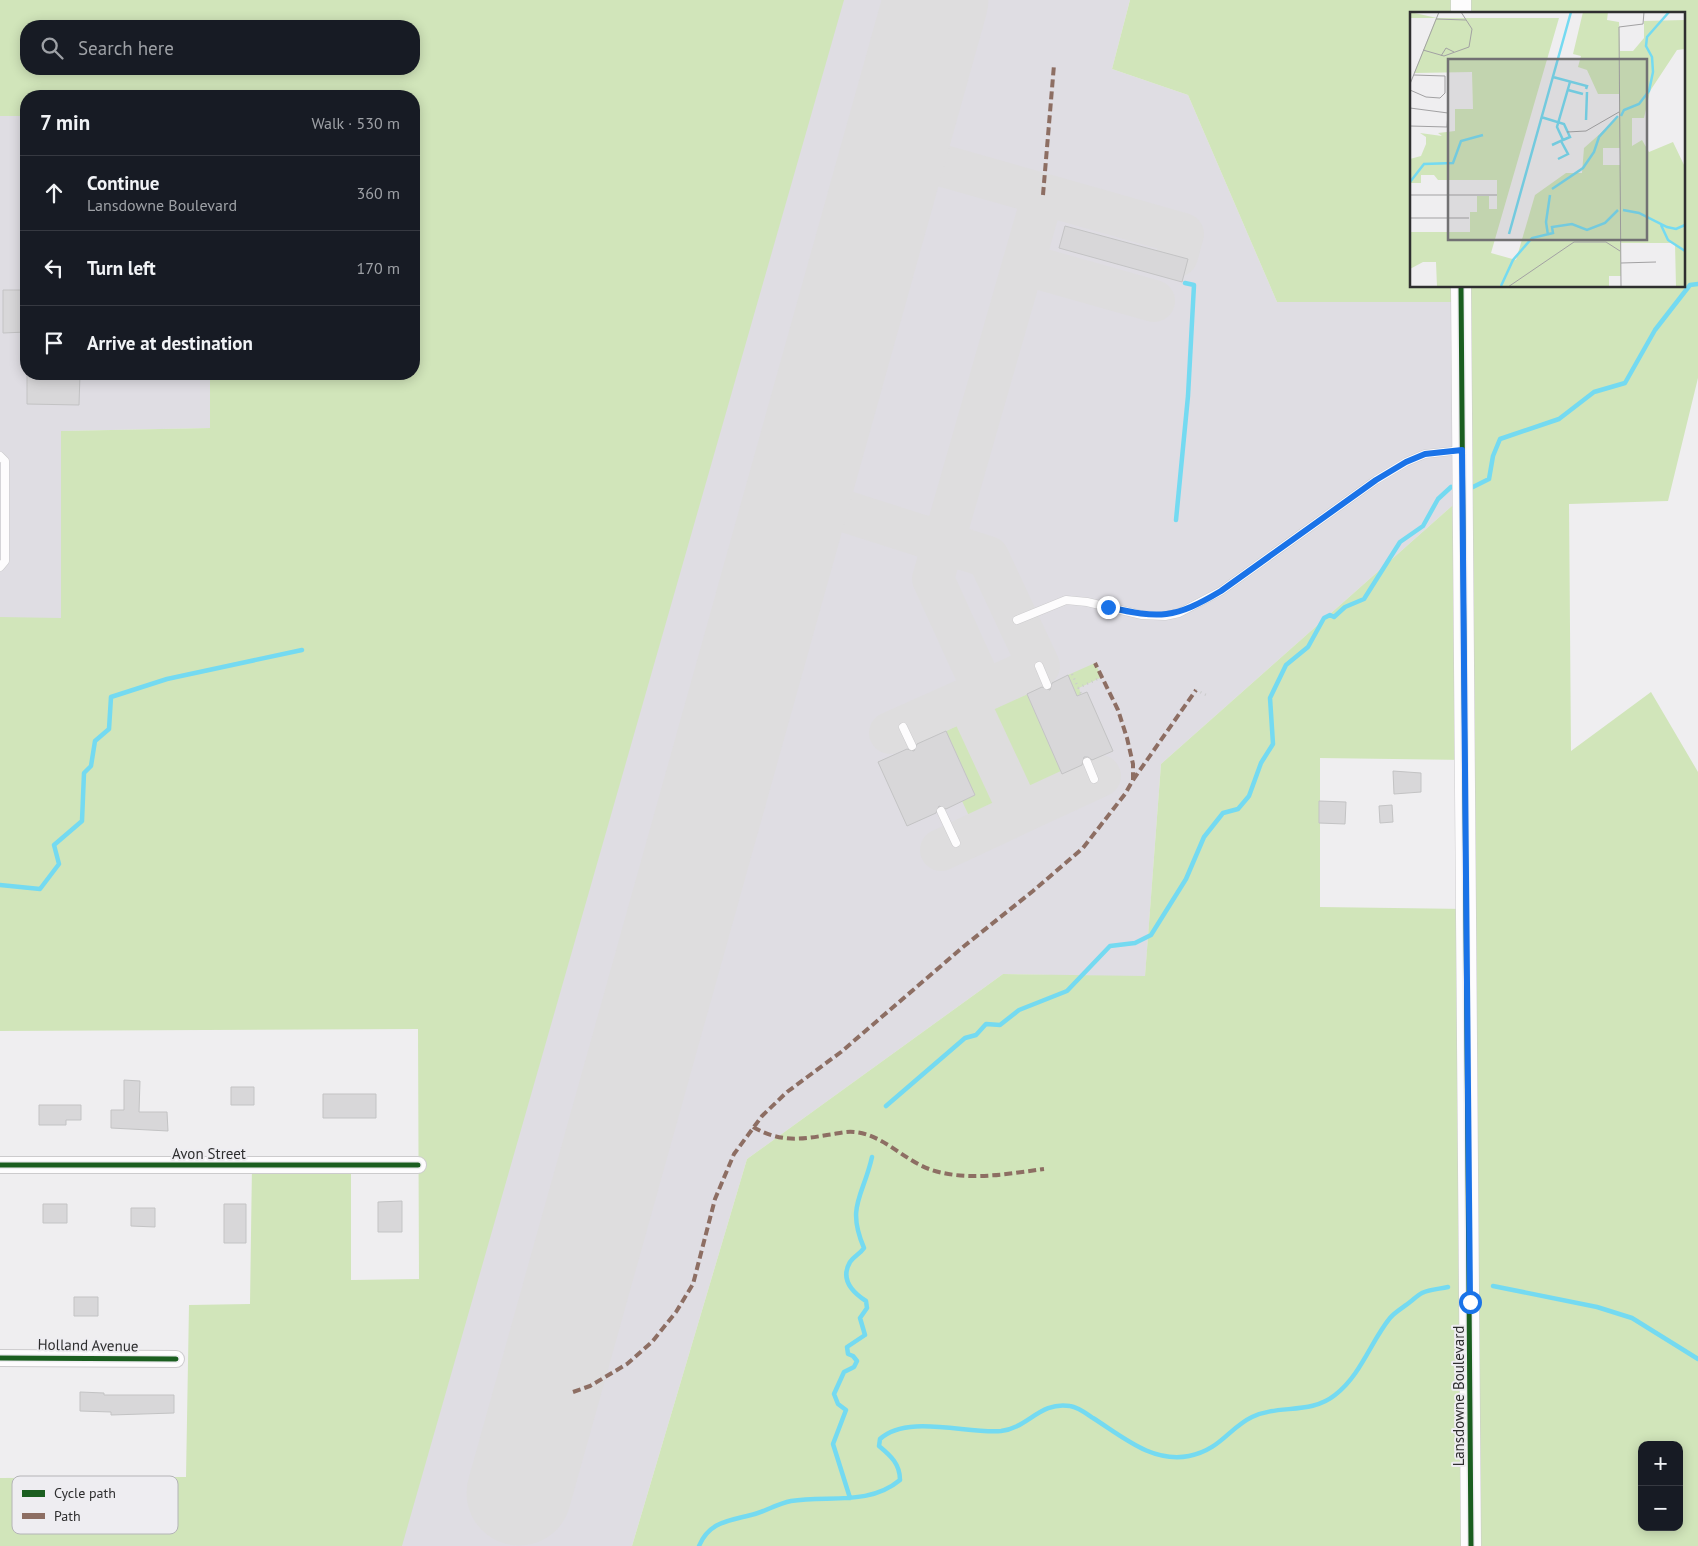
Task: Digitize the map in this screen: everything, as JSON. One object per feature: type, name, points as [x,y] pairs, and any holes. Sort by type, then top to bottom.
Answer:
[{"type":"street","name":"Lansdowne Boulevard","points":[[1461,288],[1469,1052],[1471,1546]]},
{"type":"street","name":"Avon Street","points":[[0,1165],[418,1165]]},
{"type":"street","name":"Holland Avenue","points":[[0,1358],[176,1359]]},
{"type":"lane","points":[[1018,620],[1066,600],[1087,602],[1142,615],[1166,616],[1179,613],[1221,591],[1376,480],[1406,462],[1425,454],[1462,450]]},
{"type":"lane","points":[[0,456],[4,460],[4,562],[0,566]]},
{"type":"lane","points":[[1038,666],[1047,685]]},
{"type":"lane","points":[[903,728],[912,746]]},
{"type":"lane","points":[[1087,762],[1094,778]]},
{"type":"lane","points":[[941,811],[956,842]]},
{"type":"path","points":[[1072,674],[1081,694]]},
{"type":"path","points":[[1078,688],[1102,677]]},
{"type":"path","points":[[1196,690],[1206,696]]},
{"type":"shaded area","points":[[842,0],[1130,0],[1112,69],[1188,95],[1277,302],[1461,302],[1462,497],[1161,764],[1145,977],[1003,974],[747,1159],[632,1546],[401,1546]]},
{"type":"shaded area","points":[[0,116],[20,116],[20,380],[210,380],[211,428],[61,431],[61,618],[0,622]]},
{"type":"green space","points":[[0,0],[844,0],[402,1546],[0,1546],[0,1478],[12,1478],[12,1534],[178,1534],[178,1477],[186,1477],[189,1305],[250,1304],[252,1165],[351,1165],[351,1280],[419,1279],[418,1029],[0,1031],[0,617],[61,618],[61,431],[210,428],[210,380],[420,380],[420,90],[20,90],[20,116],[0,116]]},
{"type":"green space","points":[[1130,0],[1698,0],[1698,378],[1668,501],[1569,504],[1571,751],[1651,692],[1698,772],[1698,1546],[632,1546],[747,1159],[1003,974],[1145,976],[1161,764],[1462,497],[1461,302],[1277,302],[1188,95],[1112,69]],"holes":[[[1320,758],[1466,760],[1467,909],[1320,907]]]},
{"type":"green space","points":[[1095,663],[1102,677],[1079,688],[1081,694],[1077,696],[1068,675]]},
{"type":"green space","points":[[1021,692],[1023,696],[1027,694],[1063,776],[1060,777],[1064,784],[1036,797],[1028,795],[988,706]]},
{"type":"green space","points":[[963,723],[1000,805],[970,818],[962,801],[975,795],[946,731]]},
{"type":"building","points":[[1065,226],[1188,259],[1182,282],[1059,248]]},
{"type":"building","points":[[3,290],[20,290],[20,332],[3,333]]},
{"type":"building","points":[[27,380],[80,380],[79,405],[27,404]]},
{"type":"building","points":[[1068,675],[1077,696],[1087,692],[1113,751],[1092,760],[1084,757],[1082,765],[1062,774],[1027,694],[1042,687],[1050,690],[1052,683]]},
{"type":"building","points":[[946,731],[975,795],[946,809],[939,806],[936,813],[907,826],[878,762],[907,749],[914,751],[917,744]]},
{"type":"building","points":[[1393,771],[1421,773],[1421,792],[1394,794]]},
{"type":"building","points":[[1319,801],[1346,802],[1345,824],[1319,823]]},
{"type":"building","points":[[1392,805],[1393,822],[1380,823],[1379,806]]},
{"type":"building","points":[[124,1080],[140,1081],[139,1112],[167,1112],[168,1131],[111,1128],[111,1110],[124,1110]]},
{"type":"building","points":[[231,1087],[254,1087],[254,1105],[231,1105]]},
{"type":"building","points":[[323,1094],[376,1094],[376,1118],[323,1118]]},
{"type":"building","points":[[39,1105],[81,1105],[81,1120],[66,1120],[66,1125],[39,1125]]},
{"type":"building","points":[[402,1201],[402,1232],[378,1232],[378,1202]]},
{"type":"building","points":[[43,1204],[67,1204],[67,1223],[43,1223]]},
{"type":"building","points":[[224,1204],[246,1204],[246,1243],[224,1243]]},
{"type":"building","points":[[131,1208],[155,1208],[155,1227],[131,1226]]},
{"type":"building","points":[[74,1297],[98,1297],[98,1316],[74,1316]]},
{"type":"building","points":[[80,1392],[104,1393],[104,1395],[174,1395],[174,1413],[111,1415],[111,1412],[80,1411]]},
{"type":"waterway","points":[[1176,520],[1188,396],[1194,285],[1185,283]]},
{"type":"waterway","points":[[1473,487],[1489,479],[1493,456],[1500,439],[1559,419],[1594,392],[1625,383],[1655,330],[1690,285],[1698,284]]},
{"type":"waterway","points":[[886,1106],[965,1038],[976,1035],[986,1024],[1000,1025],[1019,1010],[1067,991],[1110,946],[1135,943],[1151,935],[1186,879],[1204,837],[1223,813],[1238,809],[1249,796],[1261,763],[1273,744],[1270,698],[1286,665],[1308,647],[1324,618],[1330,615],[1334,617],[1345,607],[1364,599],[1400,542],[1423,526],[1438,499],[1451,487]]},
{"type":"waterway","points":[[0,885],[40,889],[59,864],[54,845],[82,821],[84,773],[91,766],[95,741],[109,729],[111,697],[167,679],[302,650]]},
{"type":"waterway","points":[[850,1498],[833,1444],[846,1410],[838,1404],[834,1394],[844,1372],[854,1367],[857,1361],[848,1354],[847,1347],[865,1335],[860,1318],[867,1308],[866,1301],[852,1289],[846,1274],[850,1262],[864,1248],[856,1222],[856,1211],[872,1157]]},
{"type":"waterway","points":[[1493,1286],[1597,1307],[1632,1318],[1698,1359]]},
{"type":"waterway","points":[[699,1546],[703,1538],[714,1527],[786,1502],[805,1499],[848,1498],[875,1493],[888,1488],[900,1480],[900,1474],[894,1461],[879,1446],[880,1439],[892,1432],[906,1428],[921,1426],[1001,1431],[1019,1425],[1050,1407],[1070,1406],[1082,1411],[1138,1447],[1150,1452],[1175,1457],[1200,1453],[1209,1449],[1252,1417],[1262,1413],[1315,1405],[1335,1395],[1352,1378],[1383,1327],[1392,1316],[1422,1293],[1448,1287]]},
{"type":"taxiway","points":[[894,152],[1183,234],[1177,256]]},
{"type":"taxiway","points":[[890,733],[984,691],[933,579],[1043,195]]},
{"type":"taxiway","points":[[1023,264],[1154,301]]},
{"type":"taxiway","points":[[797,496],[988,557],[1039,666],[984,691]]},
{"type":"taxiway","points":[[941,850],[1020,813],[967,699]]},
{"type":"taxiway","points":[[1020,813],[1100,776]]},
{"type":"runway","points":[[519,1493],[936,0]]},
{"type":"marked path","points":[[1043,195],[1054,65]]},
{"type":"marked path","points":[[573,1392],[590,1386],[627,1364],[652,1342],[676,1312],[693,1284],[715,1199],[734,1154],[762,1116],[787,1092],[841,1052],[963,947],[1083,848],[1125,794],[1133,780],[1133,764],[1118,710],[1095,663]]},
{"type":"marked path","points":[[1133,780],[1196,690]]},
{"type":"marked path","points":[[753,1127],[772,1135],[798,1139],[848,1132],[864,1134],[874,1137],[920,1165],[943,1173],[986,1176],[1044,1169]]},
{"type":"cycle path","points":[[1461,288],[1471,1546]]},
{"type":"cycle path","points":[[0,1165],[418,1165]]},
{"type":"cycle path","points":[[0,1358],[176,1359]]},
{"type":"route","points":[[1108,607],[1142,615],[1166,616],[1198,605],[1221,591],[1376,480],[1406,462],[1425,454],[1462,450],[1470,1302]]}]
